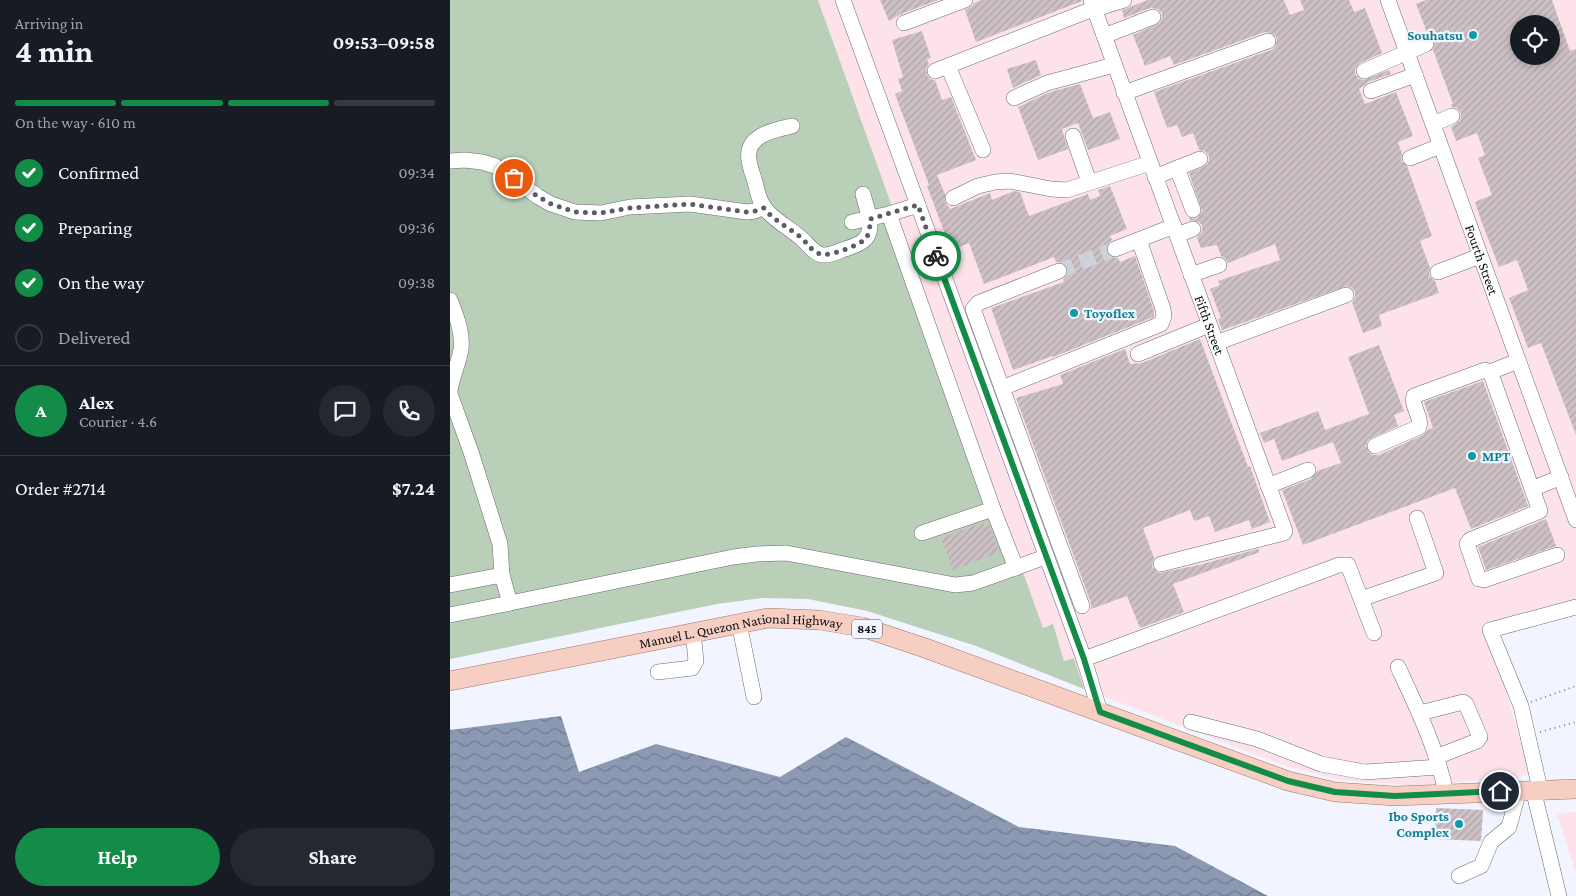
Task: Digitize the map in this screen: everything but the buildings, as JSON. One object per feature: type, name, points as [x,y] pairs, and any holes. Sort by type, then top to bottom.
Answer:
[{"type":"main road","name":"Manuel L. Quezon National Highway","points":[[450,681],[768,618],[819,620],[862,627],[925,648],[1288,781],[1326,790],[1395,796],[1531,789],[1576,789]]},
{"type":"street","points":[[843,0],[1045,557],[1084,659],[1100,712]]},
{"type":"street","points":[[904,24],[965,0]]},
{"type":"street","points":[[983,150],[941,69],[1092,5],[1124,0]]},
{"type":"street","name":"Fourth Street","points":[[1388,0],[1576,520]]},
{"type":"street","name":"Fifth Street","points":[[1092,5],[1285,531],[1284,533],[1162,564]]},
{"type":"street","points":[[1104,36],[1153,18]]},
{"type":"street","points":[[1124,93],[1268,41]]},
{"type":"street","points":[[1364,71],[1426,44]]},
{"type":"street","points":[[1014,98],[1047,84],[1114,65]]},
{"type":"street","points":[[1371,91],[1415,75]]},
{"type":"street","points":[[1433,124],[1452,116]]},
{"type":"street","points":[[792,126],[768,131],[761,135],[750,150],[748,158],[759,199],[772,216],[802,239],[810,248],[823,255],[830,255],[861,243],[868,234],[870,219],[863,194]]},
{"type":"street","points":[[1073,136],[1089,182]]},
{"type":"street","points":[[1410,158],[1440,146]]},
{"type":"street","points":[[953,198],[978,186],[995,182],[1010,181],[1051,189],[1067,190],[1089,182],[1153,170],[1177,168],[1200,159]]},
{"type":"street","points":[[450,161],[473,161],[495,166],[537,196],[551,204],[575,212],[601,213],[630,208],[690,204],[747,212],[764,208]]},
{"type":"street","points":[[1177,168],[1193,210]]},
{"type":"street","points":[[852,222],[870,219],[918,205]]},
{"type":"street","points":[[889,214],[992,509],[1016,568]]},
{"type":"street","points":[[1115,249],[1139,240],[1175,231],[1193,229]]},
{"type":"street","points":[[1002,388],[1161,324],[1164,316],[1163,309],[1139,240]]},
{"type":"street","points":[[1438,272],[1480,256]]},
{"type":"street","points":[[1191,275],[1219,265]]},
{"type":"street","points":[[1059,271],[978,303],[974,306],[974,312],[1082,606]]},
{"type":"street","points":[[1216,343],[1346,295]]},
{"type":"street","points":[[450,300],[461,336],[461,348],[450,392],[500,544],[502,575],[510,603]]},
{"type":"street","points":[[1138,354],[1209,325]]},
{"type":"street","points":[[1375,446],[1420,427],[1421,423],[1413,401],[1414,396],[1485,370],[1490,372],[1518,361]]},
{"type":"street","points":[[1490,372],[1540,512],[1470,540],[1467,544],[1479,579],[1484,580],[1557,555]]},
{"type":"street","points":[[1268,486],[1308,470]]},
{"type":"street","points":[[1532,489],[1561,478]]},
{"type":"street","points":[[922,533],[992,509]]},
{"type":"street","points":[[1361,599],[1436,572],[1417,518]]},
{"type":"street","points":[[450,615],[757,554],[786,553],[955,586],[973,583],[1045,557]]},
{"type":"street","points":[[1084,659],[1339,565],[1348,565],[1374,633]]},
{"type":"street","points":[[450,585],[502,575]]},
{"type":"street","points":[[1559,896],[1531,789],[1529,735],[1521,706],[1490,630],[1576,606]]},
{"type":"street","points":[[739,623],[754,697]]},
{"type":"street","points":[[658,672],[692,668],[694,666],[696,661],[693,632]]},
{"type":"street","points":[[1398,667],[1420,713],[1446,793]]},
{"type":"street","points":[[1191,722],[1257,739],[1321,764],[1365,772],[1437,762],[1478,740],[1480,737],[1466,704],[1463,702],[1420,713]]},
{"type":"street","points":[[1459,876],[1481,866],[1491,842],[1509,827],[1531,789]]},
{"type":"path","points":[[1521,706],[1576,686]]},
{"type":"path","points":[[1529,735],[1576,722]]},
{"type":"shaded area","points":[[818,0],[1576,0],[1576,599],[1488,628],[1530,775],[1422,786],[1340,780],[1286,766],[1084,689],[1074,658],[1064,661],[1053,624],[1043,628]]},
{"type":"shaded area","points":[[1576,812],[1576,873],[1557,814]]},
{"type":"green space","points":[[450,0],[818,0],[1043,628],[1053,624],[1064,661],[1074,658],[1084,689],[976,646],[867,611],[808,599],[762,598],[717,604],[450,659]]},
{"type":"water","points":[[561,716],[579,772],[656,744],[780,777],[846,737],[1019,827],[1175,846],[1268,896],[450,896],[450,730]]},
{"type":"tunnel","points":[[1059,271],[1115,249]]},
{"type":"way so far","points":[[514,178],[537,196],[551,204],[575,212],[601,213],[630,208],[690,204],[747,212],[764,208],[802,239],[810,248],[823,255],[830,255],[861,243],[868,234],[870,219],[918,205],[936,256]]},
{"type":"place","name":"Souhatsu","points":[[1473,35]]},
{"type":"place","name":"Toyoflex","points":[[1074,313]]},
{"type":"place","name":"MPT","points":[[1472,456]]},
{"type":"place","name":"Ibo Sports Complex","points":[[1459,824]]},
{"type":"route","points":[[936,256],[1084,659],[1100,712],[1288,781],[1335,792],[1395,796],[1500,791]]}]
